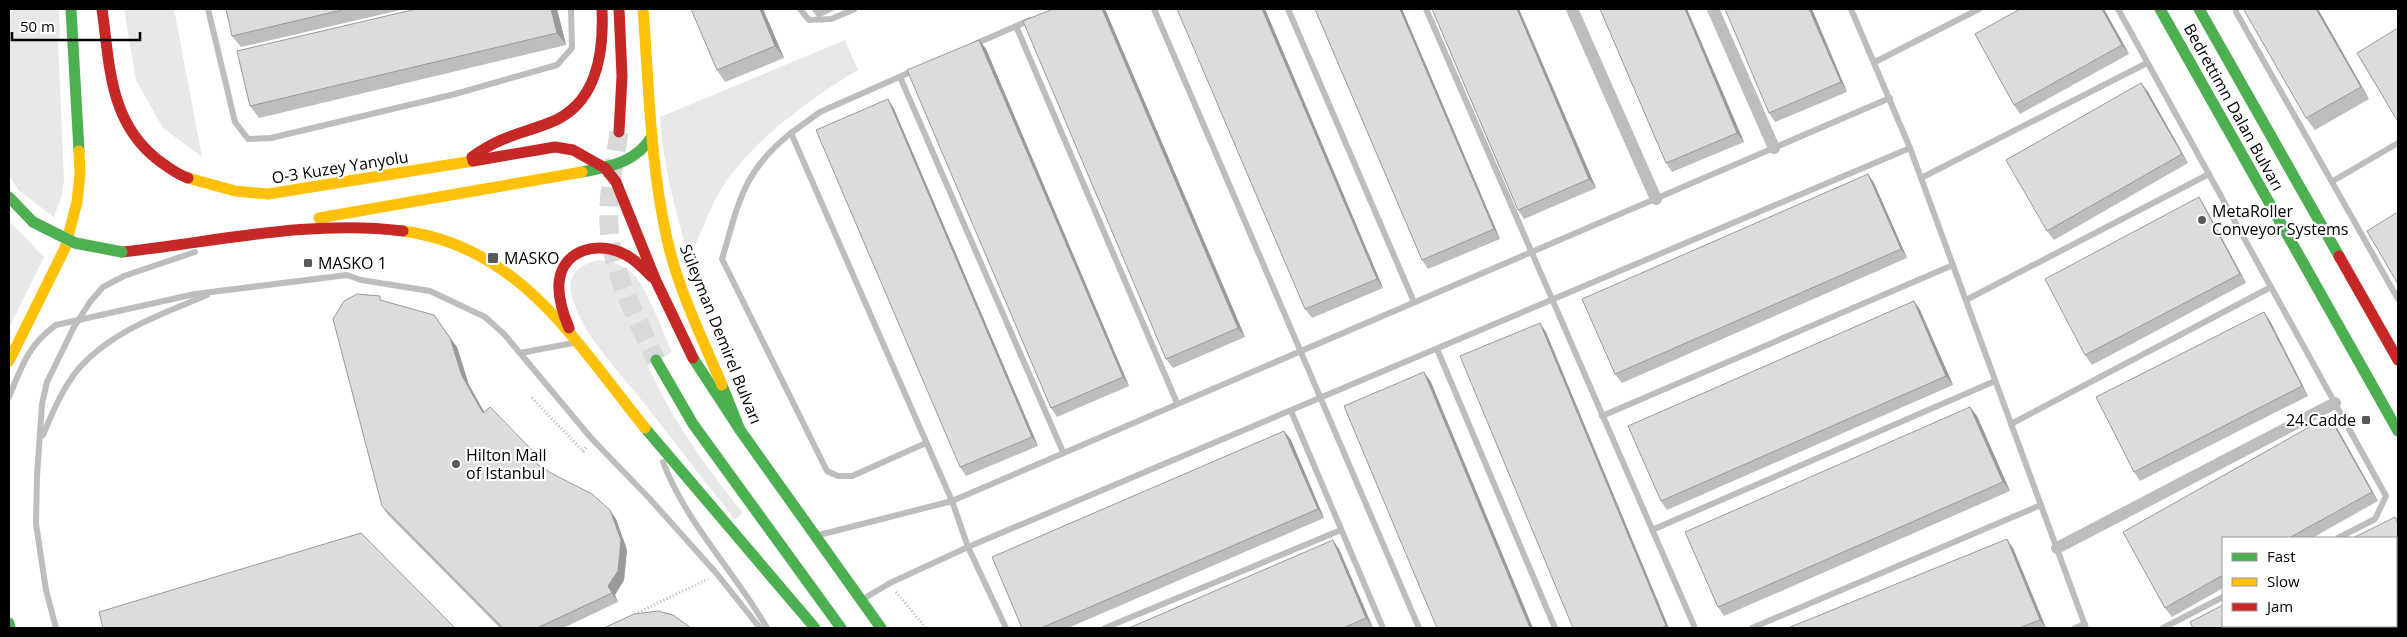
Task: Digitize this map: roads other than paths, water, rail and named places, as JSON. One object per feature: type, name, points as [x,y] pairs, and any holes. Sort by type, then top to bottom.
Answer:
[{"type":"main road","points":[[9,362],[22,331],[65,248],[77,202],[80,174],[71,9]]},
{"type":"main road","name":"O-3 Kuzey Yanyolu","points":[[102,9],[114,93],[130,132],[152,155],[178,175],[235,192],[268,194],[461,164],[555,147],[573,150],[606,168]]},
{"type":"main road","points":[[461,164],[504,138],[552,122],[565,115],[582,101],[598,74],[602,56],[604,36],[602,9]]},
{"type":"main road","points":[[619,9],[622,76],[619,132]]},
{"type":"main road","name":"Süleyman Demirel Bulvarı","points":[[643,9],[656,183],[667,241],[680,283],[740,430],[881,628]]},
{"type":"main road","name":"Bedrettimn Dalan Bulvarı","points":[[2160,9],[2398,430]]},
{"type":"main road","name":"Bedrettimn Dalan Bulvarı","points":[[2199,9],[2398,360]]},
{"type":"main road","points":[[9,197],[33,222],[73,245],[97,250],[122,252],[224,240],[251,235],[296,222],[606,168],[634,157],[648,145],[652,136]]},
{"type":"main road","points":[[606,168],[622,194],[656,281],[698,367],[740,430]]},
{"type":"main road","points":[[251,235],[366,228],[421,233],[459,244],[488,259],[530,289],[548,308],[655,440],[815,628]]},
{"type":"main road","points":[[575,343],[566,322],[558,283],[560,273],[573,254],[585,248],[604,247],[620,251],[639,263],[656,281]]},
{"type":"main road","points":[[656,360],[693,424],[841,628]]},
{"type":"main road","points":[[9,623],[10,628]]},
{"type":"street","points":[[1572,9],[1656,199]]},
{"type":"street","points":[[1713,9],[1774,148]]},
{"type":"street","points":[[2057,548],[2335,403]]},
{"type":"lane","points":[[208,9],[235,122],[248,139],[271,138],[455,94],[557,66],[572,48],[571,9]]},
{"type":"lane","points":[[800,9],[809,20],[832,19],[855,9]]},
{"type":"lane","points":[[1154,9],[1419,628]]},
{"type":"lane","points":[[1288,9],[1414,302]]},
{"type":"lane","points":[[1426,9],[1695,628]]},
{"type":"lane","points":[[1852,9],[1910,148],[2086,626],[2075,628]]},
{"type":"lane","points":[[1875,62],[1978,9]]},
{"type":"lane","points":[[2118,9],[2386,496],[2375,519],[2340,537]]},
{"type":"lane","points":[[2236,9],[2398,299]]},
{"type":"lane","points":[[972,46],[1040,16]]},
{"type":"lane","points":[[1016,26],[1177,404]]},
{"type":"lane","points":[[1921,178],[2147,63]]},
{"type":"lane","points":[[918,69],[820,112],[767,153],[744,187],[722,259],[827,471],[838,476],[852,476],[926,443]]},
{"type":"lane","points":[[900,77],[1063,452]]},
{"type":"lane","points":[[814,536],[952,501],[1890,98]]},
{"type":"lane","points":[[791,133],[952,501],[968,547],[1006,628]]},
{"type":"lane","points":[[2332,181],[2398,143]]},
{"type":"lane","points":[[862,600],[890,583],[968,547],[1910,148]]},
{"type":"lane","points":[[1966,300],[2209,174]]},
{"type":"lane","points":[[206,248],[224,240]]},
{"type":"lane","points":[[56,628],[46,590],[36,524],[42,404],[47,382],[74,327],[90,302],[103,287],[124,276],[199,251]]},
{"type":"lane","points":[[1602,416],[1953,266]]},
{"type":"lane","points":[[9,396],[28,354],[40,336],[56,324],[195,294],[348,275],[361,280],[430,292],[485,317],[520,353],[592,439],[650,499],[717,574],[760,628]]},
{"type":"lane","points":[[2011,424],[2271,287]]},
{"type":"lane","points":[[41,438],[60,397],[79,368],[97,350],[126,330],[216,291]]},
{"type":"lane","points":[[520,353],[575,343]]},
{"type":"lane","points":[[1437,349],[1555,628]]},
{"type":"lane","points":[[1652,530],[1995,381]]},
{"type":"lane","points":[[1291,411],[1383,628]]},
{"type":"lane","points":[[655,440],[667,474],[686,508],[742,587],[767,628]]},
{"type":"lane","points":[[1752,628],[2041,505]]},
{"type":"lane","points":[[1105,628],[1342,530]]},
{"type":"lane","points":[[2163,628],[2222,598]]},
{"type":"tunnel","points":[[619,132],[609,201],[611,242],[619,277],[656,360]]},
{"type":"place","name":"MetaRoller Conveyor Systems","points":[[2202,220]]},
{"type":"place","name":"MASKO","points":[[493,258]]},
{"type":"place","name":"MASKO 1","points":[[308,263]]},
{"type":"place","name":"24.Cadde","points":[[2366,420]]},
{"type":"place","name":"Hilton Mall of Istanbul","points":[[456,464]]}]
